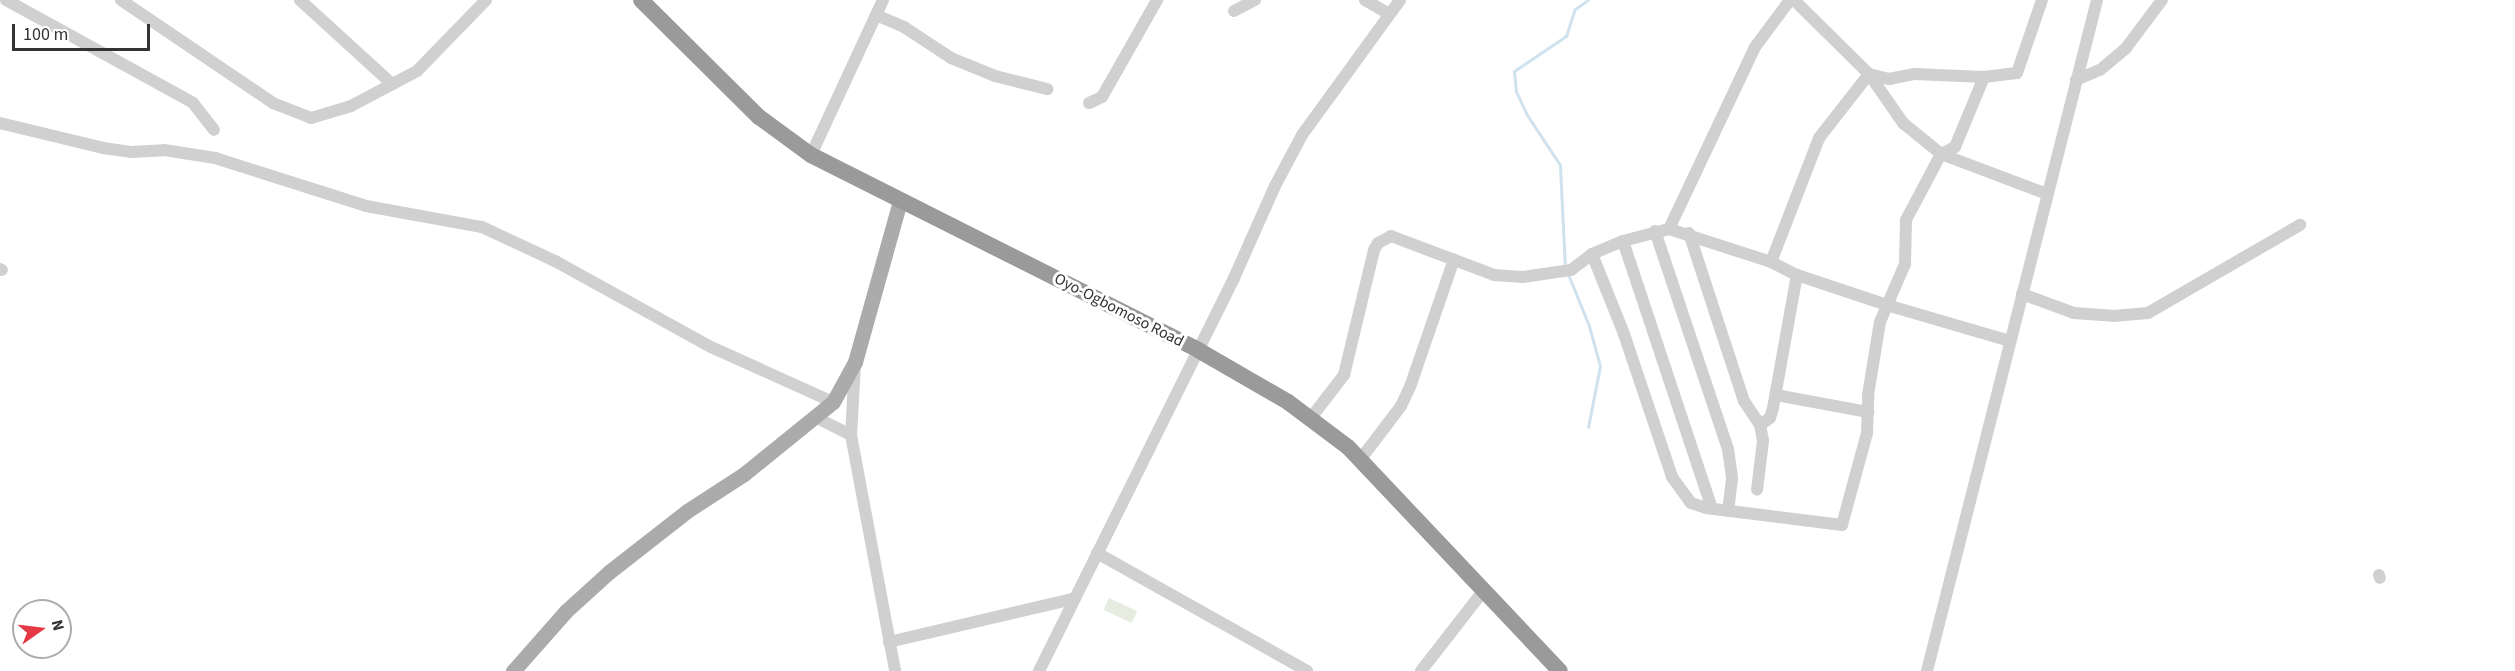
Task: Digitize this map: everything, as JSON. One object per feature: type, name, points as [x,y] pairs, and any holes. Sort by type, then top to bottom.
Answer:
[{"type":"highway","name":"Oyo-Ogbomoso Road","points":[[640,0],[759,117],[811,155],[1198,350],[1310,418],[1360,460],[1560,671]]},
{"type":"main road","points":[[513,671],[566,611],[609,572],[833,402],[855,362],[900,201]]},
{"type":"street","points":[[6,0],[193,103],[214,130]]},
{"type":"street","points":[[121,0],[296,115],[322,117],[392,84],[433,57],[486,0]]},
{"type":"street","points":[[300,0],[392,84]]},
{"type":"street","points":[[811,155],[883,0]]},
{"type":"street","points":[[1089,103],[1102,97],[1157,0]]},
{"type":"street","points":[[1234,11],[1256,0]]},
{"type":"street","points":[[1365,0],[1389,14]]},
{"type":"street","points":[[1040,671],[1073,599],[1198,350],[1302,135],[1400,0]]},
{"type":"street","points":[[1669,229],[1755,47],[1792,0],[1869,74],[1903,123],[1941,154],[2046,194]]},
{"type":"street","points":[[1869,74],[1889,79],[1914,74],[1984,77],[2019,71],[2042,0]]},
{"type":"street","points":[[2076,80],[2100,70],[2126,48],[2162,0]]},
{"type":"street","points":[[1928,671],[2094,2]]},
{"type":"street","points":[[876,15],[904,27],[951,58],[995,76],[1047,89]]},
{"type":"street","points":[[1771,262],[1819,138],[1869,74]]},
{"type":"street","points":[[1592,254],[1624,334],[1672,477],[1690,503],[1712,509],[1842,525],[1867,433],[1880,322],[1890,306],[1905,264],[1906,220],[1941,154],[1955,147],[1984,77]]},
{"type":"street","points":[[0,123],[103,148],[131,152],[164,150],[214,158],[366,207],[482,227],[555,261],[711,347],[833,402]]},
{"type":"street","points":[[2022,294],[2088,315],[2148,313],[2300,225]]},
{"type":"street","points":[[1310,418],[1344,375],[1378,243],[1391,236],[1494,275],[1523,277],[1565,272],[1592,254],[1655,231],[1669,229],[1689,232],[1771,262],[1797,275],[1890,306],[2010,341]]},
{"type":"street","points":[[1655,231],[1730,456],[1732,479],[1728,511]]},
{"type":"street","points":[[1689,232],[1744,401],[1760,424],[1763,441],[1757,490]]},
{"type":"street","points":[[1623,241],[1712,509]]},
{"type":"street","points":[[1360,460],[1401,406],[1410,387],[1454,259]]},
{"type":"street","points":[[1760,424],[1770,417],[1776,395],[1797,275]]},
{"type":"street","points":[[855,362],[851,435],[895,671]]},
{"type":"street","points":[[1776,395],[1868,412]]},
{"type":"street","points":[[815,417],[851,435]]},
{"type":"street","points":[[1097,553],[1307,671]]},
{"type":"street","points":[[1421,671],[1484,590]]},
{"type":"street","points":[[889,642],[1073,599]]},
{"type":"shaded area","points":[[1109,598],[1137,611],[1132,623],[1104,610]]},
{"type":"waterway","points":[[1565,268],[1560,165],[1527,115],[1516,91],[1514,71],[1566,36],[1575,9],[1588,0]]},
{"type":"waterway","points":[[1568,274],[1589,326],[1600,366],[1588,427]]}]
